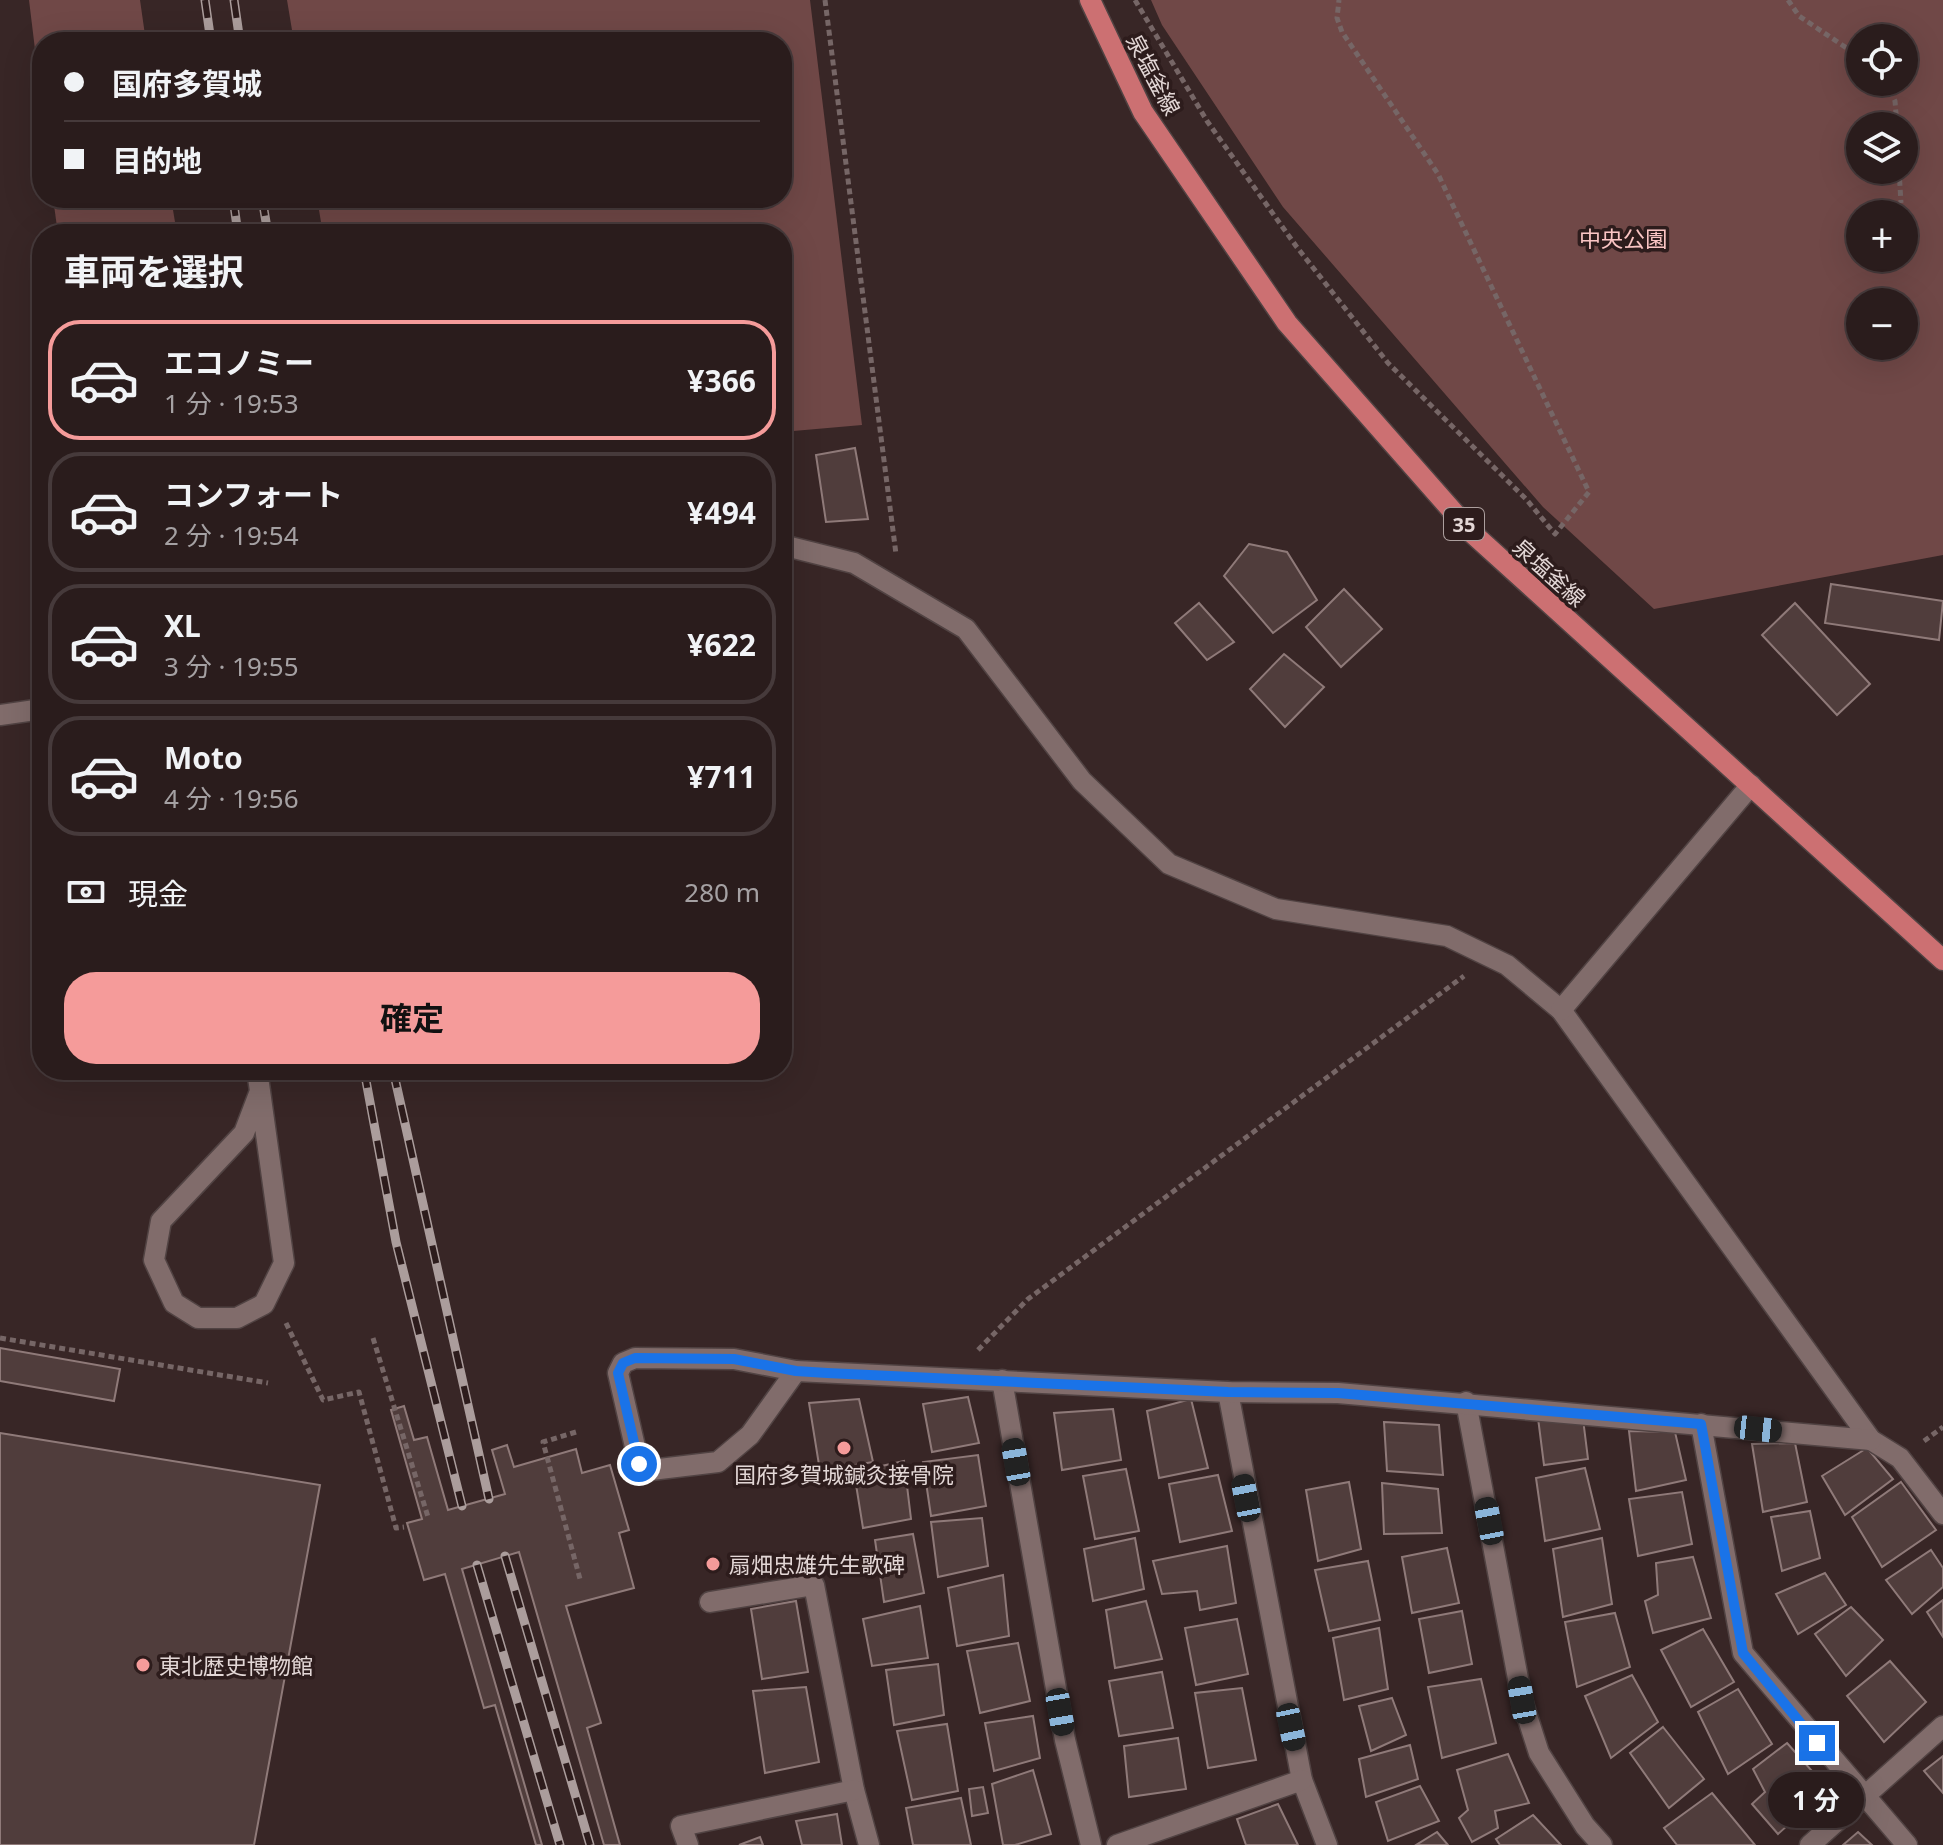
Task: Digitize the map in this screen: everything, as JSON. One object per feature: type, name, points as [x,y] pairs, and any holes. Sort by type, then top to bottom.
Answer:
[{"type":"main road","name":"泉塩釜線","points":[[1090,0],[1143,112],[1287,323],[1471,532],[1943,960]]},
{"type":"street","points":[[792,548],[854,563],[966,629],[1082,781],[1169,864],[1276,909],[1447,936],[1507,965],[1561,1010],[1871,1440],[1900,1458],[1943,1514]]},
{"type":"street","points":[[0,715],[32,710]]},
{"type":"street","points":[[1561,1010],[1751,785]]},
{"type":"street","points":[[258,1080],[260,1091],[284,1263],[264,1304],[237,1318],[198,1318],[174,1303],[154,1260],[161,1221],[244,1133],[260,1091]]},
{"type":"street","points":[[796,1371],[750,1435],[718,1462],[651,1470],[639,1464],[618,1373],[623,1363],[635,1358],[734,1359],[796,1371],[1228,1392],[1338,1393],[1871,1440]]},
{"type":"street","points":[[1002,1380],[1065,1740],[1091,1845]]},
{"type":"street","points":[[1228,1392],[1302,1780],[1327,1845]]},
{"type":"street","points":[[1466,1402],[1522,1700],[1539,1753],[1585,1826],[1602,1845]]},
{"type":"street","points":[[1701,1424],[1743,1653],[1907,1845]]},
{"type":"street","points":[[710,1602],[814,1585],[854,1790],[869,1845]]},
{"type":"street","points":[[1810,1845],[1943,1726]]},
{"type":"street","points":[[1117,1845],[1302,1780]]},
{"type":"street","points":[[688,1845],[681,1826],[854,1790]]},
{"type":"path","points":[[825,0],[900,591]]},
{"type":"path","points":[[1135,0],[1207,121],[1296,246],[1388,363],[1526,499],[1555,534],[1589,492],[1438,174],[1342,32],[1337,18],[1339,0]]},
{"type":"path","points":[[1788,0],[1799,16],[1846,48]]},
{"type":"path","points":[[951,1378],[1028,1299],[1490,956]]},
{"type":"path","points":[[286,1323],[323,1400],[359,1392],[396,1528],[404,1527]]},
{"type":"path","points":[[0,1338],[268,1383]]},
{"type":"path","points":[[373,1338],[428,1517]]},
{"type":"path","points":[[576,1432],[543,1442],[580,1579]]},
{"type":"green space","points":[[29,0],[140,0],[145,32],[33,32]]},
{"type":"green space","points":[[287,0],[810,0],[862,425],[792,431],[792,224],[321,224],[319,208],[792,208],[792,32],[292,32]]},
{"type":"green space","name":"中央公園","points":[[1151,0],[1943,0],[1943,555],[1654,609],[1543,507],[1283,207],[1162,25]]},
{"type":"green space","points":[[54,208],[173,208],[175,224],[57,224]]},
{"type":"building","points":[[855,448],[868,519],[826,522],[816,455]]},
{"type":"building","points":[[1249,544],[1287,552],[1317,600],[1273,633],[1224,576]]},
{"type":"building","points":[[1831,584],[1943,601],[1939,640],[1825,623]]},
{"type":"building","points":[[1344,589],[1382,629],[1341,667],[1306,627]]},
{"type":"building","points":[[1199,603],[1234,642],[1207,660],[1175,623]]},
{"type":"building","points":[[1795,603],[1870,684],[1837,715],[1762,635]]},
{"type":"building","points":[[1284,654],[1324,687],[1285,727],[1250,689]]},
{"type":"building","points":[[0,1348],[120,1369],[114,1401],[0,1381]]},
{"type":"building","points":[[968,1397],[979,1443],[932,1452],[923,1404]]},
{"type":"building","points":[[859,1399],[873,1462],[820,1471],[809,1403]]},
{"type":"building","points":[[1191,1399],[1208,1468],[1159,1478],[1147,1411]]},
{"type":"building","points":[[404,1406],[414,1440],[427,1437],[448,1510],[505,1494],[492,1450],[507,1445],[514,1467],[576,1449],[582,1473],[610,1465],[629,1530],[619,1533],[634,1588],[566,1606],[601,1723],[587,1728],[620,1845],[604,1845],[519,1552],[462,1569],[542,1845],[536,1845],[495,1705],[484,1708],[445,1574],[424,1580],[407,1523],[422,1519],[391,1410]]},
{"type":"building","points":[[1113,1409],[1121,1460],[1062,1470],[1054,1413]]},
{"type":"building","points":[[1538,1418],[1583,1419],[1588,1459],[1544,1465]]},
{"type":"building","points":[[1384,1422],[1439,1425],[1443,1475],[1387,1471]]},
{"type":"building","points":[[1629,1431],[1675,1432],[1686,1480],[1636,1491]]},
{"type":"building","name":"東北歴史博物館","points":[[0,1433],[320,1485],[254,1845],[0,1845]]},
{"type":"building","points":[[1795,1443],[1807,1502],[1763,1512],[1752,1444]]},
{"type":"building","points":[[1867,1448],[1893,1479],[1845,1515],[1822,1476]]},
{"type":"building","points":[[978,1455],[986,1506],[931,1516],[923,1462]]},
{"type":"building","points":[[904,1461],[911,1519],[863,1528],[854,1472]]},
{"type":"building","points":[[1585,1468],[1600,1529],[1545,1541],[1536,1478]]},
{"type":"building","points":[[1126,1469],[1139,1531],[1095,1539],[1083,1476]]},
{"type":"building","points":[[1218,1475],[1232,1531],[1180,1542],[1169,1484]]},
{"type":"building","points":[[1349,1482],[1361,1549],[1318,1561],[1306,1490]]},
{"type":"building","points":[[1901,1482],[1936,1530],[1882,1567],[1852,1517]]},
{"type":"building","points":[[1382,1483],[1438,1489],[1442,1533],[1384,1534]]},
{"type":"building","points":[[1682,1492],[1692,1544],[1638,1556],[1629,1499]]},
{"type":"building","points":[[1810,1511],[1820,1558],[1782,1571],[1771,1517]]},
{"type":"building","points":[[982,1518],[988,1566],[938,1577],[931,1522]]},
{"type":"building","points":[[913,1534],[924,1593],[884,1602],[875,1540]]},
{"type":"building","points":[[1135,1538],[1144,1589],[1093,1601],[1084,1549]]},
{"type":"building","points":[[1602,1538],[1612,1604],[1563,1617],[1553,1549]]},
{"type":"building","points":[[1227,1546],[1236,1603],[1200,1610],[1197,1591],[1162,1594],[1153,1561]]},
{"type":"building","points":[[1447,1548],[1459,1603],[1412,1613],[1402,1557]]},
{"type":"building","points":[[1931,1550],[1943,1568],[1943,1587],[1912,1614],[1886,1580]]},
{"type":"building","points":[[1693,1557],[1711,1618],[1653,1633],[1645,1601],[1658,1595],[1656,1563]]},
{"type":"building","points":[[1368,1561],[1380,1620],[1329,1631],[1315,1570]]},
{"type":"building","points":[[1825,1573],[1846,1605],[1798,1634],[1776,1594]]},
{"type":"building","points":[[1003,1575],[1009,1636],[957,1646],[948,1588]]},
{"type":"building","points":[[1943,1600],[1943,1637],[1927,1612]]},
{"type":"building","points":[[796,1601],[808,1672],[762,1679],[751,1609]]},
{"type":"building","points":[[1146,1601],[1162,1659],[1115,1668],[1106,1610]]},
{"type":"building","points":[[920,1606],[928,1658],[872,1666],[863,1619]]},
{"type":"building","points":[[1851,1607],[1883,1640],[1846,1676],[1815,1634]]},
{"type":"building","points":[[1462,1611],[1472,1664],[1429,1673],[1419,1619]]},
{"type":"building","points":[[1615,1613],[1630,1667],[1577,1687],[1565,1622]]},
{"type":"building","points":[[1237,1619],[1248,1674],[1196,1685],[1185,1628]]},
{"type":"building","points":[[1379,1628],[1388,1689],[1344,1700],[1333,1638]]},
{"type":"building","points":[[1703,1629],[1734,1682],[1691,1707],[1661,1650]]},
{"type":"building","points":[[1018,1643],[1030,1701],[980,1713],[967,1651]]},
{"type":"building","points":[[1890,1661],[1926,1702],[1884,1742],[1847,1696]]},
{"type":"building","points":[[938,1664],[944,1715],[894,1725],[886,1670]]},
{"type":"building","points":[[1162,1672],[1173,1728],[1119,1736],[1109,1681]]},
{"type":"building","points":[[1632,1675],[1658,1722],[1611,1758],[1585,1696]]},
{"type":"building","points":[[1481,1679],[1496,1743],[1442,1758],[1428,1687]]},
{"type":"building","points":[[806,1687],[819,1762],[765,1773],[753,1691]]},
{"type":"building","points":[[1242,1688],[1256,1760],[1208,1768],[1195,1693]]},
{"type":"building","points":[[1738,1689],[1772,1744],[1728,1774],[1698,1712]]},
{"type":"building","points":[[1392,1698],[1406,1735],[1371,1751],[1359,1706]]},
{"type":"building","points":[[1033,1716],[1040,1758],[994,1771],[985,1723]]},
{"type":"building","points":[[947,1724],[958,1791],[912,1800],[897,1731]]},
{"type":"building","points":[[1663,1727],[1704,1779],[1669,1808],[1630,1753]]},
{"type":"building","points":[[1178,1738],[1186,1789],[1129,1797],[1124,1746]]},
{"type":"building","points":[[1787,1743],[1828,1789],[1778,1834],[1752,1804],[1765,1792],[1753,1769]]},
{"type":"building","points":[[1410,1745],[1418,1779],[1366,1797],[1359,1759]]},
{"type":"building","points":[[1508,1754],[1529,1803],[1495,1811],[1498,1828],[1472,1842],[1459,1818],[1468,1810],[1457,1770]]},
{"type":"building","points":[[1943,1756],[1943,1793],[1924,1771]]},
{"type":"building","points":[[1033,1770],[1051,1834],[1015,1845],[1003,1845],[992,1784]]},
{"type":"building","points":[[1420,1786],[1439,1821],[1388,1841],[1376,1802]]},
{"type":"building","points":[[983,1787],[988,1813],[972,1816],[969,1789]]},
{"type":"building","points":[[1712,1793],[1755,1845],[1677,1845],[1664,1828]]},
{"type":"building","points":[[961,1798],[971,1845],[913,1845],[906,1808]]},
{"type":"building","points":[[1278,1804],[1298,1845],[1246,1845],[1237,1819]]},
{"type":"building","points":[[837,1814],[842,1845],[802,1845],[796,1821]]},
{"type":"building","points":[[1533,1815],[1561,1845],[1500,1845],[1496,1839]]},
{"type":"building","points":[[1437,1832],[1448,1845],[1416,1845]]},
{"type":"building","points":[[1858,1832],[1872,1845],[1843,1845]]},
{"type":"building","points":[[760,1837],[763,1845],[739,1845]]},
{"type":"railway","points":[[205,0],[210,32]]},
{"type":"railway","points":[[234,0],[239,32]]},
{"type":"railway","points":[[234,208],[237,224]]},
{"type":"railway","points":[[264,208],[266,224]]},
{"type":"railway","points":[[366,1080],[396,1242],[462,1506]]},
{"type":"railway","points":[[395,1080],[489,1499]]},
{"type":"railway","points":[[505,1556],[590,1845]]},
{"type":"railway","points":[[477,1565],[560,1845]]},
{"type":"place","name":"国府多賀城鍼灸接骨院","points":[[844,1448]]},
{"type":"place","name":"扇畑忠雄先生歌碑","points":[[713,1564]]},
{"type":"place","name":"東北歴史博物館","points":[[143,1665]]},
{"type":"route","points":[[639,1464],[618,1373],[623,1363],[635,1358],[734,1359],[796,1371],[827,1373],[1228,1392],[1338,1393],[1701,1424],[1743,1653],[1817,1743]]}]
